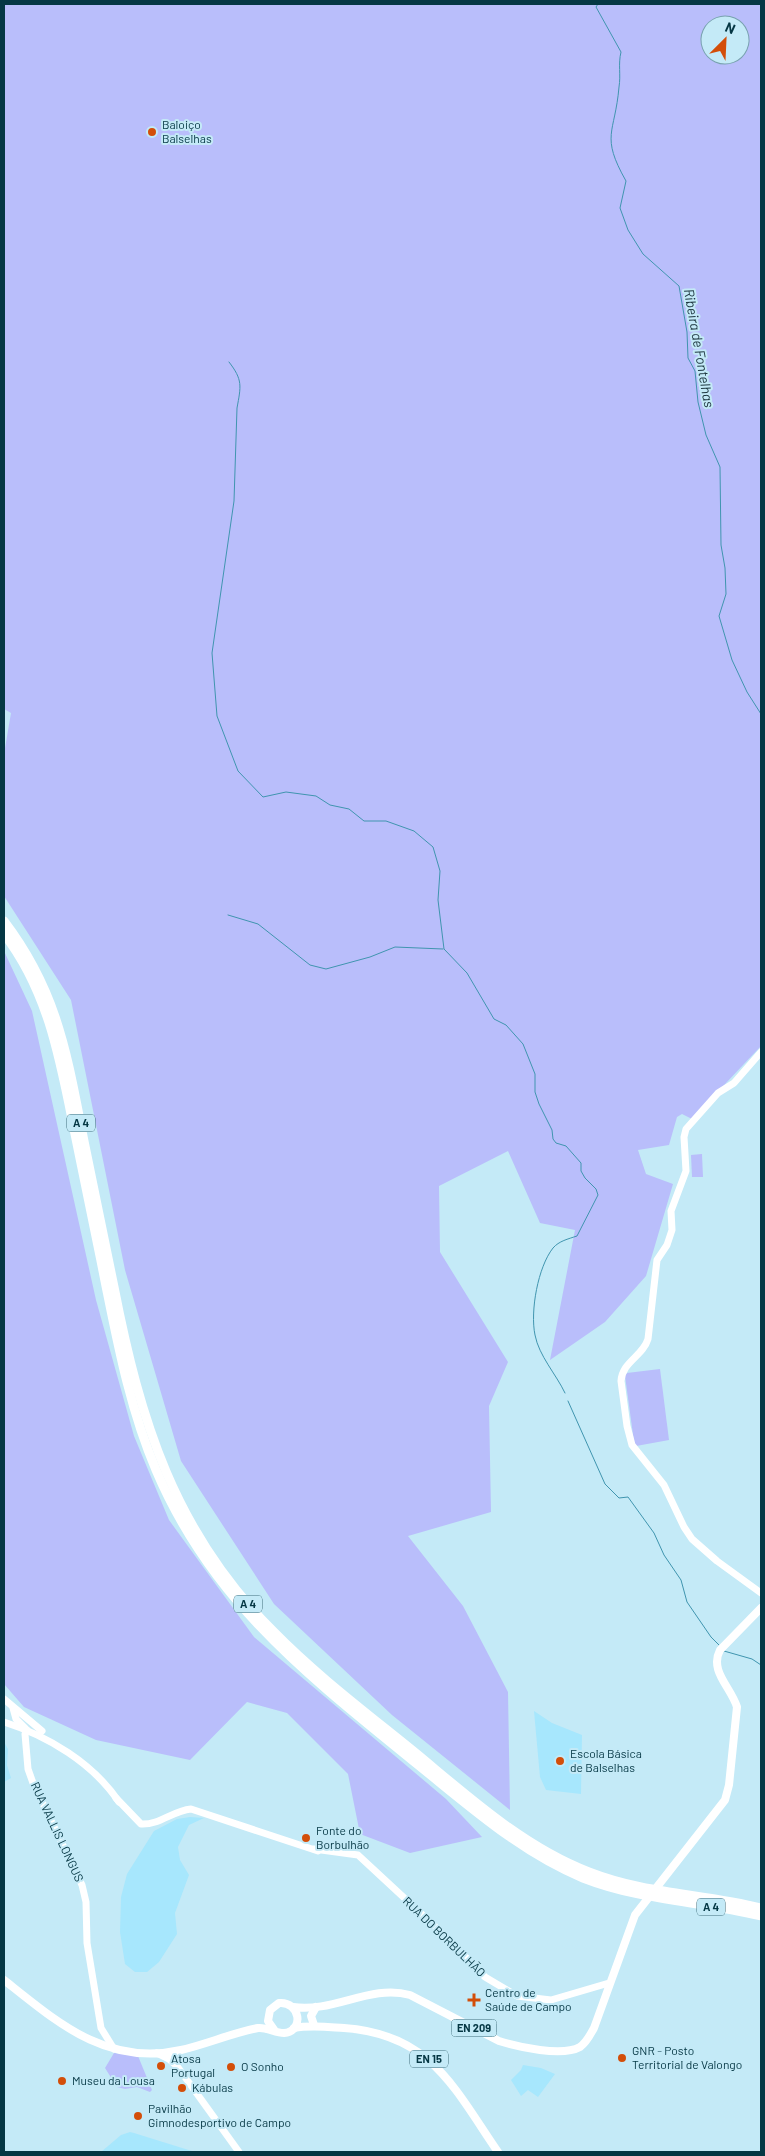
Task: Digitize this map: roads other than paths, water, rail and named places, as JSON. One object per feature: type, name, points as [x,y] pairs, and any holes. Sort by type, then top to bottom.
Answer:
[{"type":"highway","name":"A 4","points":[[4,921],[35,966],[60,1030],[134,1379],[162,1464],[199,1538],[230,1581],[272,1631],[340,1692],[471,1798],[517,1834],[543,1850],[587,1872],[635,1890]]},
{"type":"highway","name":"A 4","points":[[4,934],[26,968],[39,993],[56,1043],[119,1349],[140,1430],[155,1469],[179,1520],[207,1564],[242,1610],[296,1664],[498,1829],[556,1865],[585,1878],[761,1916]]},
{"type":"highway","name":"A 4","points":[[662,1896],[761,1908]]},
{"type":"main road","name":"EN 209","points":[[293,2007],[312,2008],[381,1992],[398,1992],[423,2001],[499,2041],[514,2046],[564,2052],[572,2050],[587,2041],[594,2028],[635,1915],[722,1806],[727,1793],[737,1707],[734,1698],[717,1670],[716,1657],[721,1648],[761,1608]]},
{"type":"main road","name":"EN 15","points":[[4,1980],[56,2021],[87,2040],[114,2049],[171,2054],[260,2028],[287,2032],[294,2028],[318,2026],[376,2032],[403,2042],[422,2053],[443,2072],[498,2152]]},
{"type":"main road","points":[[260,2028],[270,2010],[277,2004],[284,2003],[293,2007],[298,2018],[294,2028]]},
{"type":"main road","name":"EN 209","points":[[298,2018],[312,2008]]},
{"type":"main road","points":[[312,2008],[311,2016],[318,2026]]},
{"type":"main road","points":[[268,2016],[270,2024],[275,2030]]},
{"type":"main road","name":"EN 15","points":[[298,2018],[318,2026]]},
{"type":"street","points":[[761,1052],[734,1084],[718,1093],[690,1125],[684,1137],[684,1179],[671,1211],[672,1230],[667,1245],[657,1260],[648,1339],[645,1349],[628,1363],[621,1376],[627,1426],[632,1445],[664,1485],[676,1514],[692,1539],[732,1574],[761,1592]]},
{"type":"street","points":[[4,1699],[41,1733]]},
{"type":"street","points":[[5,1720],[15,1711]]},
{"type":"street","points":[[15,1711],[24,1726],[29,1741],[27,1756]]},
{"type":"street","points":[[5,1720],[41,1733]]},
{"type":"street","points":[[24,1726],[27,1756]]},
{"type":"street","points":[[29,1741],[33,1736],[41,1733]]},
{"type":"street","name":"RUA DO BORBULHÃO","points":[[41,1733],[100,1779],[116,1798],[133,1824],[143,1829],[152,1828],[182,1814],[226,1820],[314,1849],[358,1856],[441,1932],[485,1978],[500,1988],[517,1996],[550,2000],[594,1989],[607,1990]]},
{"type":"street","name":"RUA VALLIS LONGUS","points":[[27,1756],[33,1783],[82,1885],[86,1902],[87,1943],[102,2032]]},
{"type":"street","points":[[594,1989],[607,1990]]},
{"type":"street","points":[[87,2040],[102,2032]]},
{"type":"street","points":[[100,2045],[102,2032]]},
{"type":"street","points":[[102,2032],[114,2049]]},
{"type":"street","points":[[171,2054],[177,2066],[239,2152]]},
{"type":"waterway","name":"Ribeira de Fontelhas","points":[[598,4],[596,7],[621,52],[620,83],[611,134],[613,154],[626,181],[620,208],[628,230],[643,254],[679,286],[687,332],[688,358],[695,371],[698,402],[706,435],[720,467],[721,545],[725,568],[726,594],[719,616],[732,660],[747,692],[761,714]]},
{"type":"waterway","points":[[229,362],[237,374],[240,389],[237,408],[234,501],[212,653],[217,716],[238,771],[263,797],[286,792],[316,796],[330,805],[349,809],[364,821],[386,821],[414,831],[433,847],[440,871],[438,900],[444,949],[467,973],[494,1019],[506,1025],[523,1044],[535,1074],[535,1092],[552,1130],[553,1139],[556,1143],[566,1146],[581,1163],[581,1171],[596,1189],[598,1195],[577,1236],[561,1242],[553,1248],[543,1266],[536,1290],[534,1325],[537,1343],[565,1393]]},
{"type":"waterway","points":[[228,915],[258,924],[310,965],[326,969],[370,957],[395,947],[443,949]]},
{"type":"waterway","points":[[568,1401],[605,1484],[619,1498],[628,1497],[654,1533],[664,1555],[681,1580],[687,1602],[711,1637],[720,1646]]},
{"type":"waterway","points":[[724,1651],[752,1659],[761,1665]]},
{"type":"place","name":"Baloiço Balselhas","points":[[152,132]]},
{"type":"place","name":"Escola Básica de Balselhas","points":[[560,1761]]},
{"type":"place","name":"Fonte do Borbulhão","points":[[306,1838]]},
{"type":"place","name":"Centro de Saúde de Campo","points":[[474,2000]]},
{"type":"place","name":"GNR - Posto Territorial de Valongo","points":[[622,2058]]},
{"type":"place","name":"Atosa Portugal","points":[[161,2066]]},
{"type":"place","name":"O Sonho","points":[[231,2067]]},
{"type":"place","name":"Museu da Lousa","points":[[62,2081]]},
{"type":"place","name":"Kábulas","points":[[182,2088]]},
{"type":"place","name":"Pavilhão Gimnodesportivo de Campo","points":[[138,2116]]}]
